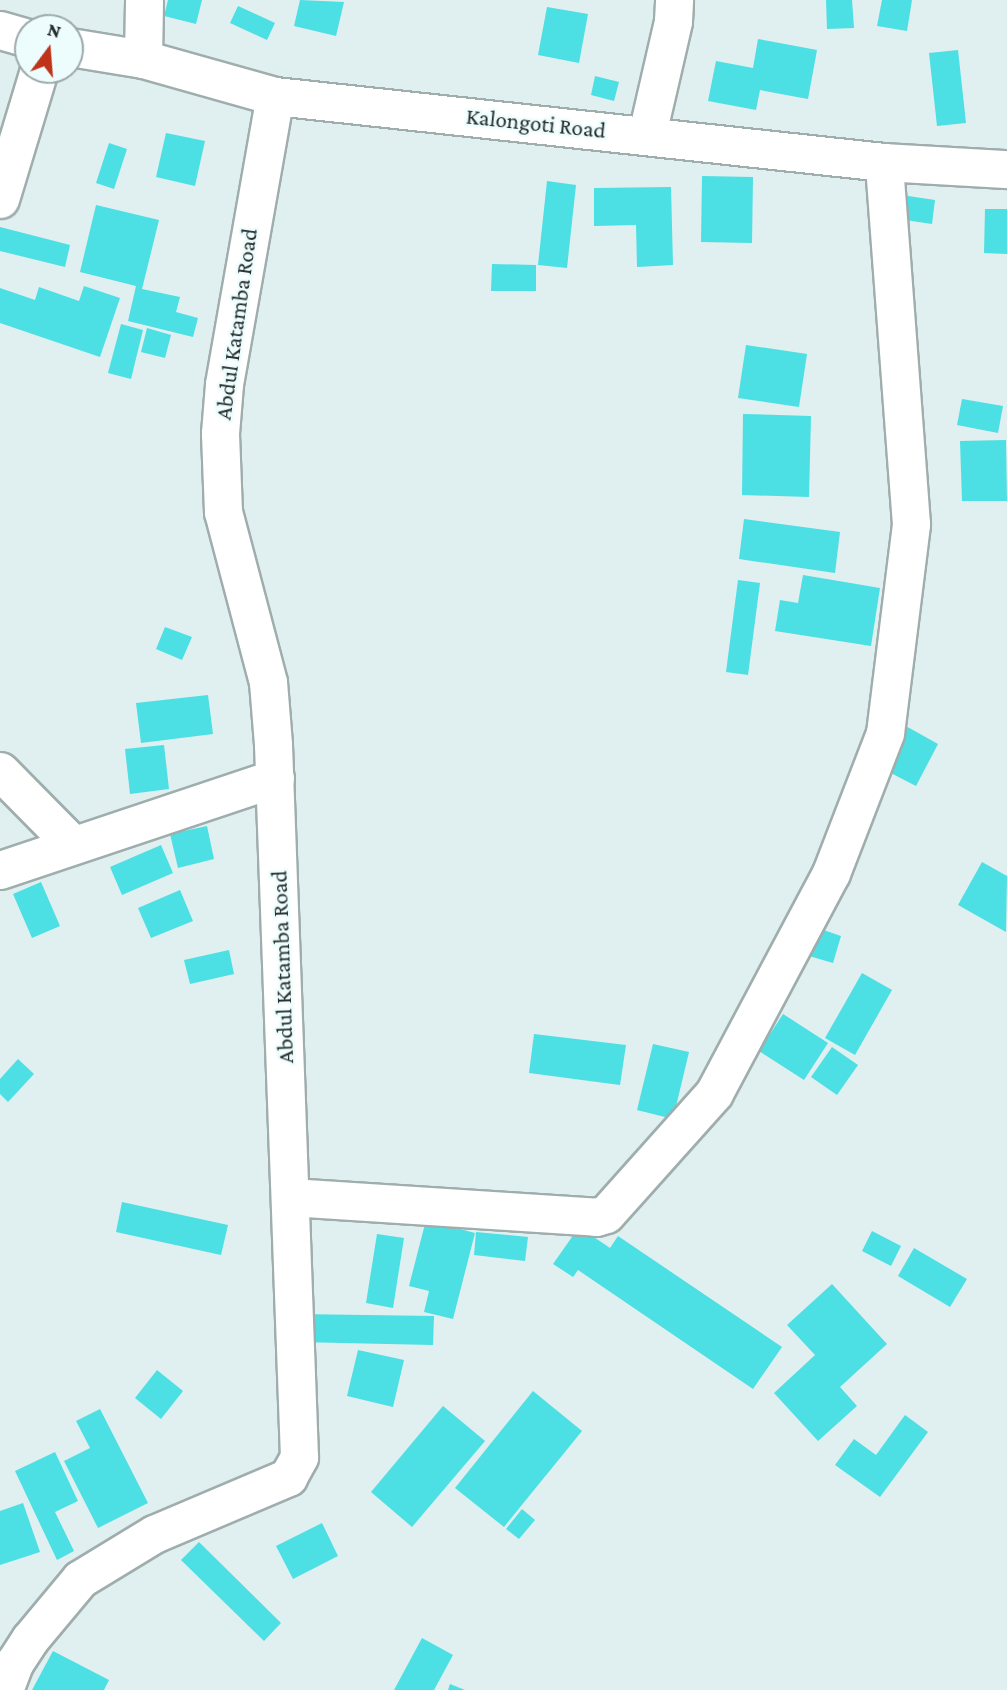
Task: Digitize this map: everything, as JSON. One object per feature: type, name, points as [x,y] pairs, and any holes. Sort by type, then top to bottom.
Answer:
[{"type":"street","points":[[143,59],[144,0]]},
{"type":"street","points":[[647,134],[673,21],[674,0]]},
{"type":"street","name":"Kalongoti Road","points":[[84,49],[143,59],[275,96],[647,134],[884,162],[1007,169]]},
{"type":"street","points":[[0,199],[35,84]]},
{"type":"street","name":"Abdul Katamba Road","points":[[4,1690],[15,1662],[30,1639],[80,1579],[153,1534],[288,1477],[295,1469],[299,1457],[275,778],[268,682],[223,512],[220,433],[228,358],[275,96]]},
{"type":"street","points":[[290,1198],[596,1217],[606,1214],[714,1093],[831,873],[885,733],[911,524],[884,162]]},
{"type":"street","points":[[0,771],[73,845]]},
{"type":"street","points":[[0,870],[275,778]]},
{"type":"building","points":[[168,0],[202,0],[196,24],[164,16]]},
{"type":"building","points":[[300,0],[344,2],[336,36],[294,26]]},
{"type":"building","points":[[826,0],[852,0],[854,28],[827,29]]},
{"type":"building","points":[[882,0],[912,0],[907,31],[877,26]]},
{"type":"building","points":[[238,6],[275,23],[267,40],[230,23]]},
{"type":"building","points":[[547,7],[588,14],[579,63],[538,55]]},
{"type":"building","points":[[758,39],[817,50],[808,99],[760,90],[756,110],[708,101],[716,61],[753,68]]},
{"type":"building","points":[[958,50],[966,123],[937,126],[929,53]]},
{"type":"building","points":[[595,76],[619,82],[614,101],[591,95]]},
{"type":"building","points":[[166,133],[205,141],[195,186],[156,177]]},
{"type":"building","points":[[109,143],[127,149],[114,189],[96,183]]},
{"type":"building","points":[[702,176],[753,177],[752,243],[701,242]]},
{"type":"building","points":[[547,181],[576,185],[567,268],[538,265]]},
{"type":"building","points":[[671,187],[673,265],[637,267],[636,225],[594,226],[594,188]]},
{"type":"building","points":[[908,196],[935,200],[932,224],[905,220]]},
{"type":"building","points":[[96,205],[159,220],[142,289],[180,297],[176,312],[198,318],[193,337],[128,321],[136,286],[80,272]]},
{"type":"building","points":[[985,209],[1007,209],[1007,254],[984,253]]},
{"type":"building","points":[[0,227],[70,245],[65,267],[0,251]]},
{"type":"building","points":[[492,264],[536,265],[536,291],[491,291]]},
{"type":"building","points":[[84,286],[120,298],[100,357],[0,323],[0,288],[35,300],[39,287],[79,301]]},
{"type":"building","points":[[121,324],[143,330],[131,379],[108,373]]},
{"type":"building","points":[[147,328],[171,335],[165,358],[141,352]]},
{"type":"building","points":[[746,345],[807,354],[799,407],[738,398]]},
{"type":"building","points":[[962,399],[1003,406],[998,433],[957,425]]},
{"type":"building","points":[[743,414],[811,416],[809,497],[742,495]]},
{"type":"building","points":[[1006,440],[1007,501],[962,501],[960,441]]},
{"type":"building","points":[[744,519],[840,532],[835,573],[739,559]]},
{"type":"building","points":[[803,575],[880,588],[871,646],[775,631],[780,600],[798,603]]},
{"type":"building","points":[[738,580],[760,583],[748,675],[726,672]]},
{"type":"building","points":[[165,627],[192,637],[182,660],[156,649]]},
{"type":"building","points":[[208,695],[213,734],[141,743],[136,703]]},
{"type":"building","points":[[904,725],[938,744],[916,786],[881,768]]},
{"type":"building","points":[[164,745],[169,789],[130,794],[125,749]]},
{"type":"building","points":[[207,826],[214,859],[178,868],[170,834]]},
{"type":"building","points":[[161,845],[173,873],[122,895],[110,867]]},
{"type":"building","points":[[982,862],[1007,876],[1006,932],[958,905]]},
{"type":"building","points":[[41,882],[60,926],[32,938],[13,894]]},
{"type":"building","points":[[180,890],[193,921],[151,938],[138,908]]},
{"type":"building","points":[[809,925],[841,936],[833,963],[799,953]]},
{"type":"building","points":[[229,950],[234,974],[190,984],[184,960]]},
{"type":"building","points":[[862,973],[892,990],[855,1055],[825,1038]]},
{"type":"building","points":[[783,1014],[828,1043],[804,1080],[759,1051]]},
{"type":"building","points":[[534,1034],[626,1045],[620,1085],[529,1073]]},
{"type":"building","points":[[653,1044],[689,1052],[673,1119],[637,1110]]},
{"type":"building","points":[[832,1047],[858,1065],[837,1095],[811,1077]]},
{"type":"building","points":[[18,1059],[34,1074],[8,1102],[0,1094],[0,1079]]},
{"type":"building","points":[[122,1202],[228,1225],[221,1255],[116,1232]]},
{"type":"building","points":[[426,1220],[475,1233],[453,1319],[424,1312],[429,1291],[409,1286]]},
{"type":"building","points":[[579,1227],[610,1248],[618,1236],[782,1347],[753,1389],[578,1270],[573,1277],[553,1264]]},
{"type":"building","points":[[872,1231],[901,1246],[891,1266],[862,1251]]},
{"type":"building","points":[[476,1232],[528,1237],[525,1261],[474,1255]]},
{"type":"building","points":[[377,1234],[404,1238],[393,1308],[366,1303]]},
{"type":"building","points":[[914,1248],[967,1279],[950,1307],[898,1276]]},
{"type":"building","points":[[832,1284],[887,1344],[840,1387],[857,1406],[818,1441],[774,1393],[815,1355],[787,1325]]},
{"type":"building","points":[[298,1314],[434,1316],[433,1345],[298,1342]]},
{"type":"building","points":[[358,1350],[404,1360],[393,1407],[347,1396]]},
{"type":"building","points":[[157,1370],[183,1391],[161,1419],[135,1398]]},
{"type":"building","points":[[533,1391],[582,1431],[504,1527],[455,1488]]},
{"type":"building","points":[[443,1406],[485,1441],[412,1527],[371,1492]]},
{"type":"building","points":[[100,1409],[148,1503],[98,1528],[64,1461],[90,1448],[76,1421]]},
{"type":"building","points":[[905,1415],[928,1432],[880,1497],[835,1465],[854,1439],[876,1455]]},
{"type":"building","points":[[55,1452],[78,1501],[55,1512],[74,1551],[57,1560],[15,1471]]},
{"type":"building","points":[[23,1503],[40,1552],[0,1565],[0,1511]]},
{"type":"building","points":[[522,1509],[535,1520],[519,1539],[506,1529]]},
{"type":"building","points":[[322,1523],[338,1556],[293,1579],[276,1546]]},
{"type":"building","points":[[199,1542],[281,1623],[264,1641],[181,1560]]},
{"type":"building","points":[[422,1638],[453,1655],[434,1690],[394,1690]]},
{"type":"building","points":[[53,1651],[109,1680],[104,1690],[32,1690]]},
{"type":"building","points":[[450,1684],[465,1690],[448,1690]]}]
